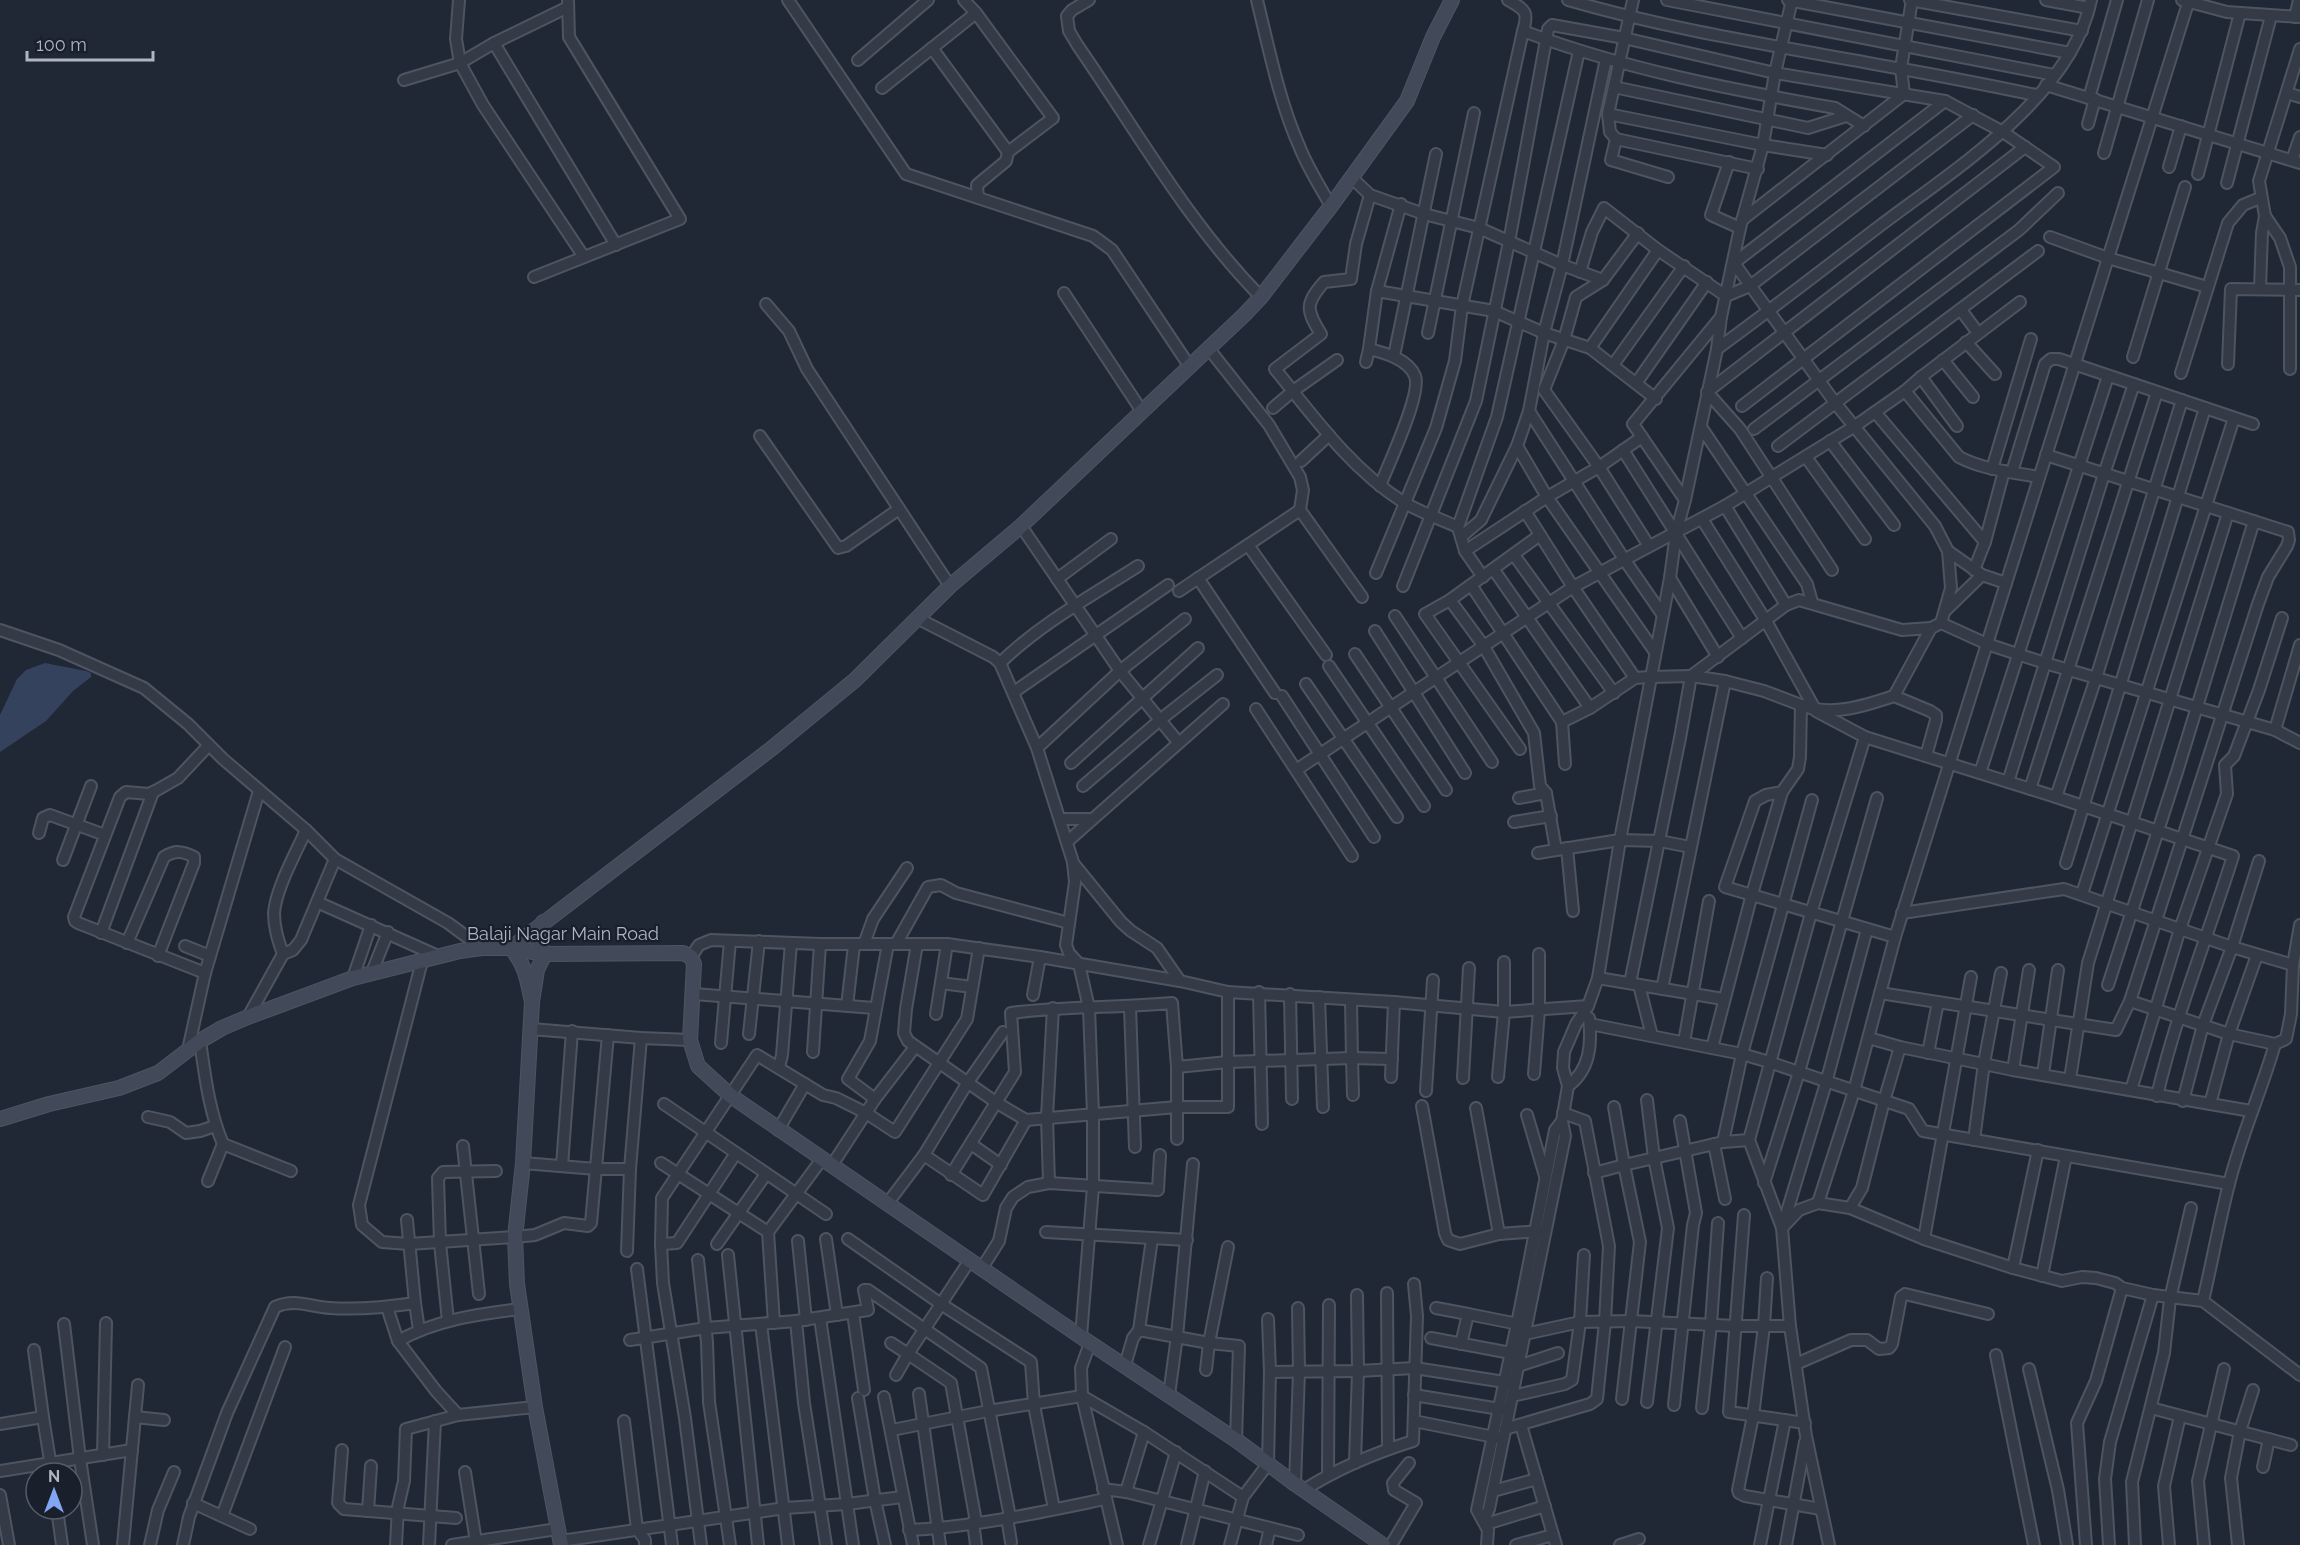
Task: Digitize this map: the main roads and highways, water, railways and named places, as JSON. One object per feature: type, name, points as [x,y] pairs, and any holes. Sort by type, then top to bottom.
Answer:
[{"type":"water","points":[[45,663],[86,671],[91,673],[91,677],[73,691],[46,721],[0,752],[0,715],[17,679],[26,670]]}]
